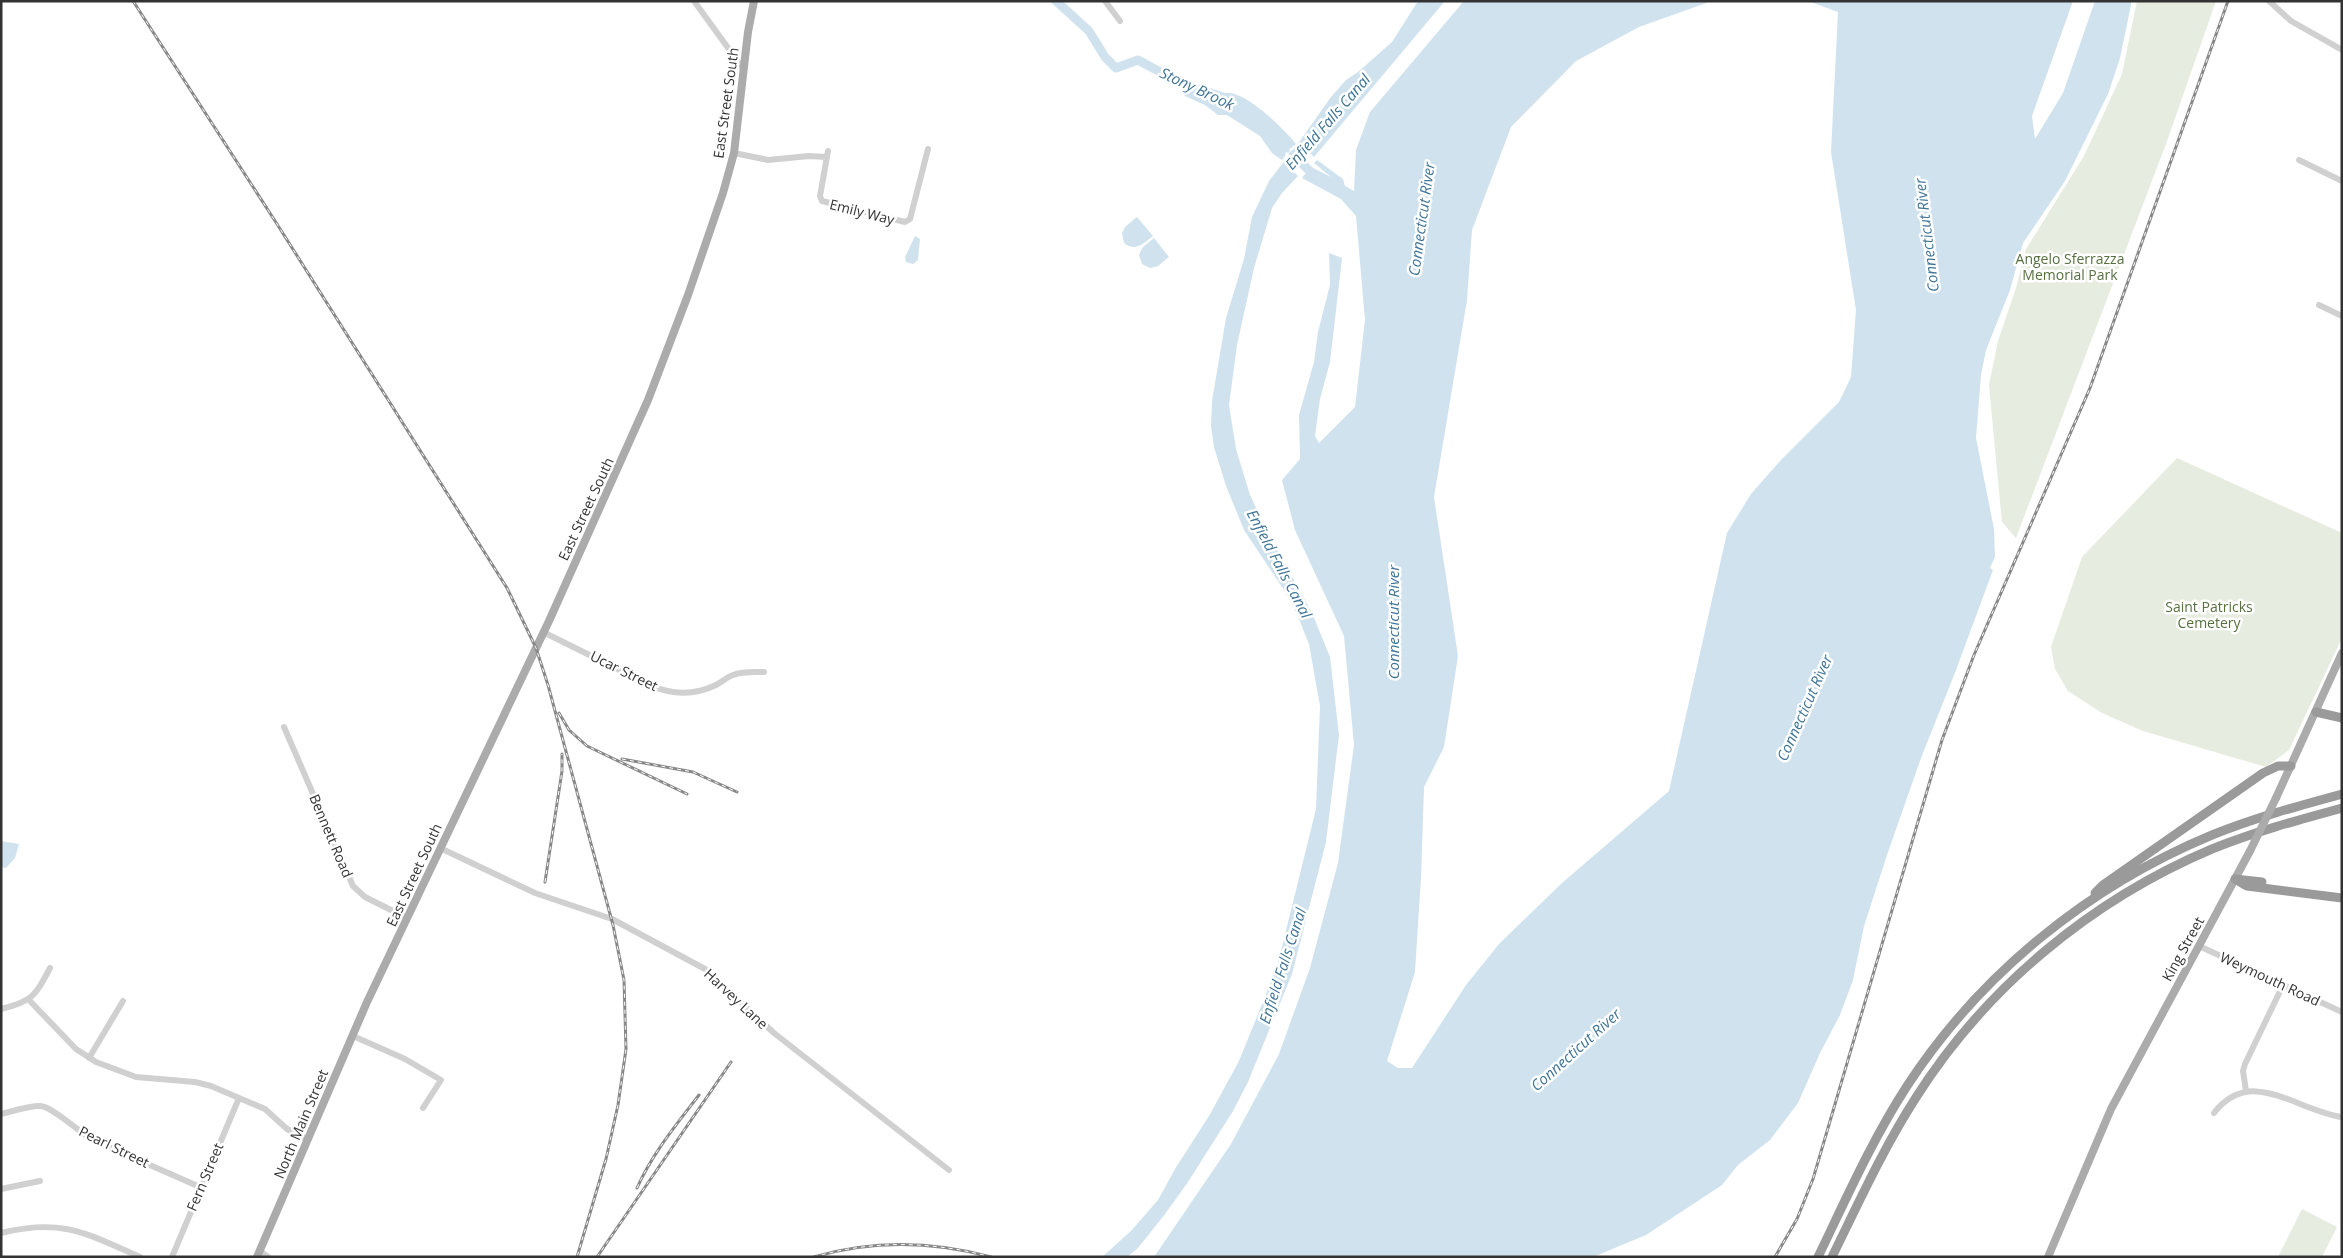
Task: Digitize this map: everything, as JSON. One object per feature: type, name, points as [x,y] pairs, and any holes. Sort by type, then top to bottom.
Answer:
[{"type":"highway","points":[[2316,712],[2342,718]]},
{"type":"highway","points":[[2089,902],[2103,885],[2263,773],[2278,766],[2291,766]]},
{"type":"highway","points":[[1818,1257],[1888,1117],[1936,1045],[2011,964],[2050,930],[2089,902],[2148,865],[2201,840],[2263,817],[2342,794]]},
{"type":"highway","points":[[1832,1257],[1887,1146],[1916,1098],[1964,1032],[2022,971],[2057,941],[2094,914],[2156,876],[2222,846],[2291,822],[2342,808]]},
{"type":"highway","points":[[2291,822],[2314,820],[2342,814]]},
{"type":"highway","points":[[2235,879],[2342,892]]},
{"type":"highway","points":[[2235,879],[2246,886],[2342,898]]},
{"type":"main road","name":"East Street South","points":[[367,1002],[543,632],[648,400],[688,295],[723,193],[734,153],[754,1]]},
{"type":"main road","name":"King Street","points":[[2048,1257],[2111,1109],[2250,851],[2342,653]]},
{"type":"main road","name":"North Main Street","points":[[258,1254],[367,1002]]},
{"type":"street","points":[[694,1],[744,70]]},
{"type":"street","points":[[1105,1],[1120,21]]},
{"type":"street","points":[[2269,1],[2291,21],[2342,50]]},
{"type":"street","name":"Emily Way","points":[[734,153],[768,160],[827,154],[820,196],[822,201],[906,222],[911,216],[928,149]]},
{"type":"street","points":[[2299,160],[2342,181]]},
{"type":"street","points":[[2319,305],[2342,316]]},
{"type":"street","name":"Ucar Street","points":[[543,632],[652,686],[669,691],[695,692],[712,687],[733,675],[746,672],[764,672]]},
{"type":"street","name":"Bennett Road","points":[[284,726],[353,886],[365,898],[407,918]]},
{"type":"street","name":"Harvey Lane","points":[[440,848],[535,894],[608,918],[705,969],[774,1033],[949,1170]]},
{"type":"street","name":"Weymouth Road","points":[[2199,946],[2342,1012]]},
{"type":"street","points":[[1,1009],[29,1000],[50,968]]},
{"type":"street","points":[[2246,1091],[2243,1071],[2245,1064],[2284,985]]},
{"type":"street","points":[[29,1000],[76,1049],[89,1058],[132,1076],[200,1082],[265,1109],[284,1126],[308,1140]]},
{"type":"street","points":[[89,1058],[122,1001]]},
{"type":"street","points":[[353,1036],[405,1058],[441,1080],[423,1108]]},
{"type":"street","points":[[2214,1113],[2230,1098],[2246,1091],[2271,1094],[2342,1117]]},
{"type":"street","name":"Fern Street","points":[[172,1257],[239,1098]]},
{"type":"street","name":"Pearl Street","points":[[1,1114],[39,1106],[47,1107],[80,1133],[93,1140],[200,1187]]},
{"type":"street","points":[[1,1189],[40,1181]]},
{"type":"street","points":[[1,1233],[35,1226],[67,1228],[79,1231],[140,1257]]},
{"type":"street","points":[[258,1254],[268,1257]]},
{"type":"green space","name":"Angelo Sferrazza Memorial Park","points":[[2137,1],[2216,1],[2166,144],[2016,538],[2002,522],[1989,385],[1998,341],[2016,288],[2026,249],[2084,156],[2122,74]]},
{"type":"green space","name":"Saint Patricks Cemetery","points":[[2177,458],[2342,533],[2342,638],[2289,750],[2266,767],[2143,731],[2102,713],[2068,691],[2055,669],[2051,647],[2082,557]]},
{"type":"green space","points":[[2302,1209],[2337,1227],[2322,1257],[2278,1257]]},
{"type":"water","name":"Enfield Falls Canal","points":[[1418,1],[1445,1],[1314,157],[1309,152],[1293,171],[1298,176],[1282,193],[1272,208],[1254,268],[1237,345],[1229,405],[1236,449],[1250,495],[1268,533],[1312,613],[1330,657],[1339,735],[1326,842],[1292,974],[1248,1082],[1233,1111],[1188,1182],[1138,1248],[1127,1257],[1102,1257],[1131,1231],[1158,1200],[1175,1169],[1209,1116],[1239,1061],[1277,967],[1316,809],[1320,706],[1309,644],[1286,593],[1244,530],[1226,486],[1214,447],[1211,426],[1212,401],[1226,318],[1244,259],[1252,217],[1269,181],[1331,97],[1346,80],[1392,42]]},
{"type":"water","name":"Connecticut River","points":[[1464,1],[1712,1],[1639,27],[1576,61],[1511,127],[1472,230],[1467,300],[1434,497],[1458,656],[1444,747],[1424,787],[1415,972],[1387,1061],[1398,1068],[1412,1068],[1466,985],[1499,944],[1562,883],[1669,791],[1727,533],[1751,494],[1780,461],[1839,402],[1851,377],[1856,310],[1831,152],[1838,12],[1808,1],[2073,1],[2032,116],[2035,139],[2063,93],[2095,1],[2131,1],[2131,5],[2120,58],[2108,94],[2065,181],[2023,243],[2010,290],[1986,350],[1981,375],[1976,438],[1994,529],[1995,557],[1990,568],[1993,570],[1921,758],[1887,855],[1864,926],[1853,980],[1840,1015],[1820,1053],[1798,1103],[1770,1140],[1738,1165],[1722,1185],[1646,1235],[1593,1257],[1154,1257],[1231,1144],[1279,1054],[1310,968],[1338,863],[1354,745],[1344,636],[1295,530],[1282,480],[1300,459],[1299,415],[1314,362],[1318,332],[1330,285],[1329,253],[1342,258],[1330,362],[1320,399],[1315,436],[1319,443],[1355,407],[1365,320],[1356,216],[1341,199],[1302,178],[1311,167],[1331,177],[1314,163],[1317,160],[1343,179],[1345,186],[1354,191],[1356,150],[1370,112]]},
{"type":"water","points":[[1184,83],[1195,83],[1243,98],[1274,120],[1296,144],[1292,145],[1293,147],[1289,149],[1288,153],[1286,152],[1282,160],[1272,153],[1260,136],[1227,115],[1218,115],[1205,105],[1185,96],[1181,90]]},
{"type":"water","points":[[1137,217],[1153,236],[1139,246],[1132,247],[1124,243],[1122,233],[1125,227]]},
{"type":"water","points":[[915,236],[920,239],[918,260],[913,264],[906,262],[905,257]]},
{"type":"water","points":[[1154,238],[1169,257],[1158,266],[1150,268],[1142,264],[1139,255],[1142,248]]},
{"type":"water","points":[[1,841],[19,844],[15,858],[6,868],[1,867]]},
{"type":"waterway","name":"Stony Brook","points":[[1056,1],[1089,31],[1105,57],[1116,68],[1138,60],[1194,90]]},
{"type":"waterway","name":"Stony Brook","points":[[1293,155],[1316,177]]},
{"type":"railway","points":[[133,1],[277,224],[507,588],[536,648],[548,685],[613,925],[624,980],[626,1049],[618,1105],[606,1159],[577,1257]]},
{"type":"railway","points":[[1775,1257],[1797,1219],[1813,1179],[1942,740],[1974,655],[2090,388],[2228,1]]},
{"type":"railway","points":[[559,713],[569,730],[587,746],[687,794]]},
{"type":"railway","points":[[545,882],[562,771],[562,754]]},
{"type":"railway","points":[[622,759],[693,772],[737,792]]},
{"type":"railway","points":[[597,1257],[731,1062]]},
{"type":"railway","points":[[637,1188],[657,1152],[699,1095]]},
{"type":"railway","points":[[814,1257],[836,1251],[880,1245],[924,1245],[991,1257]]}]
